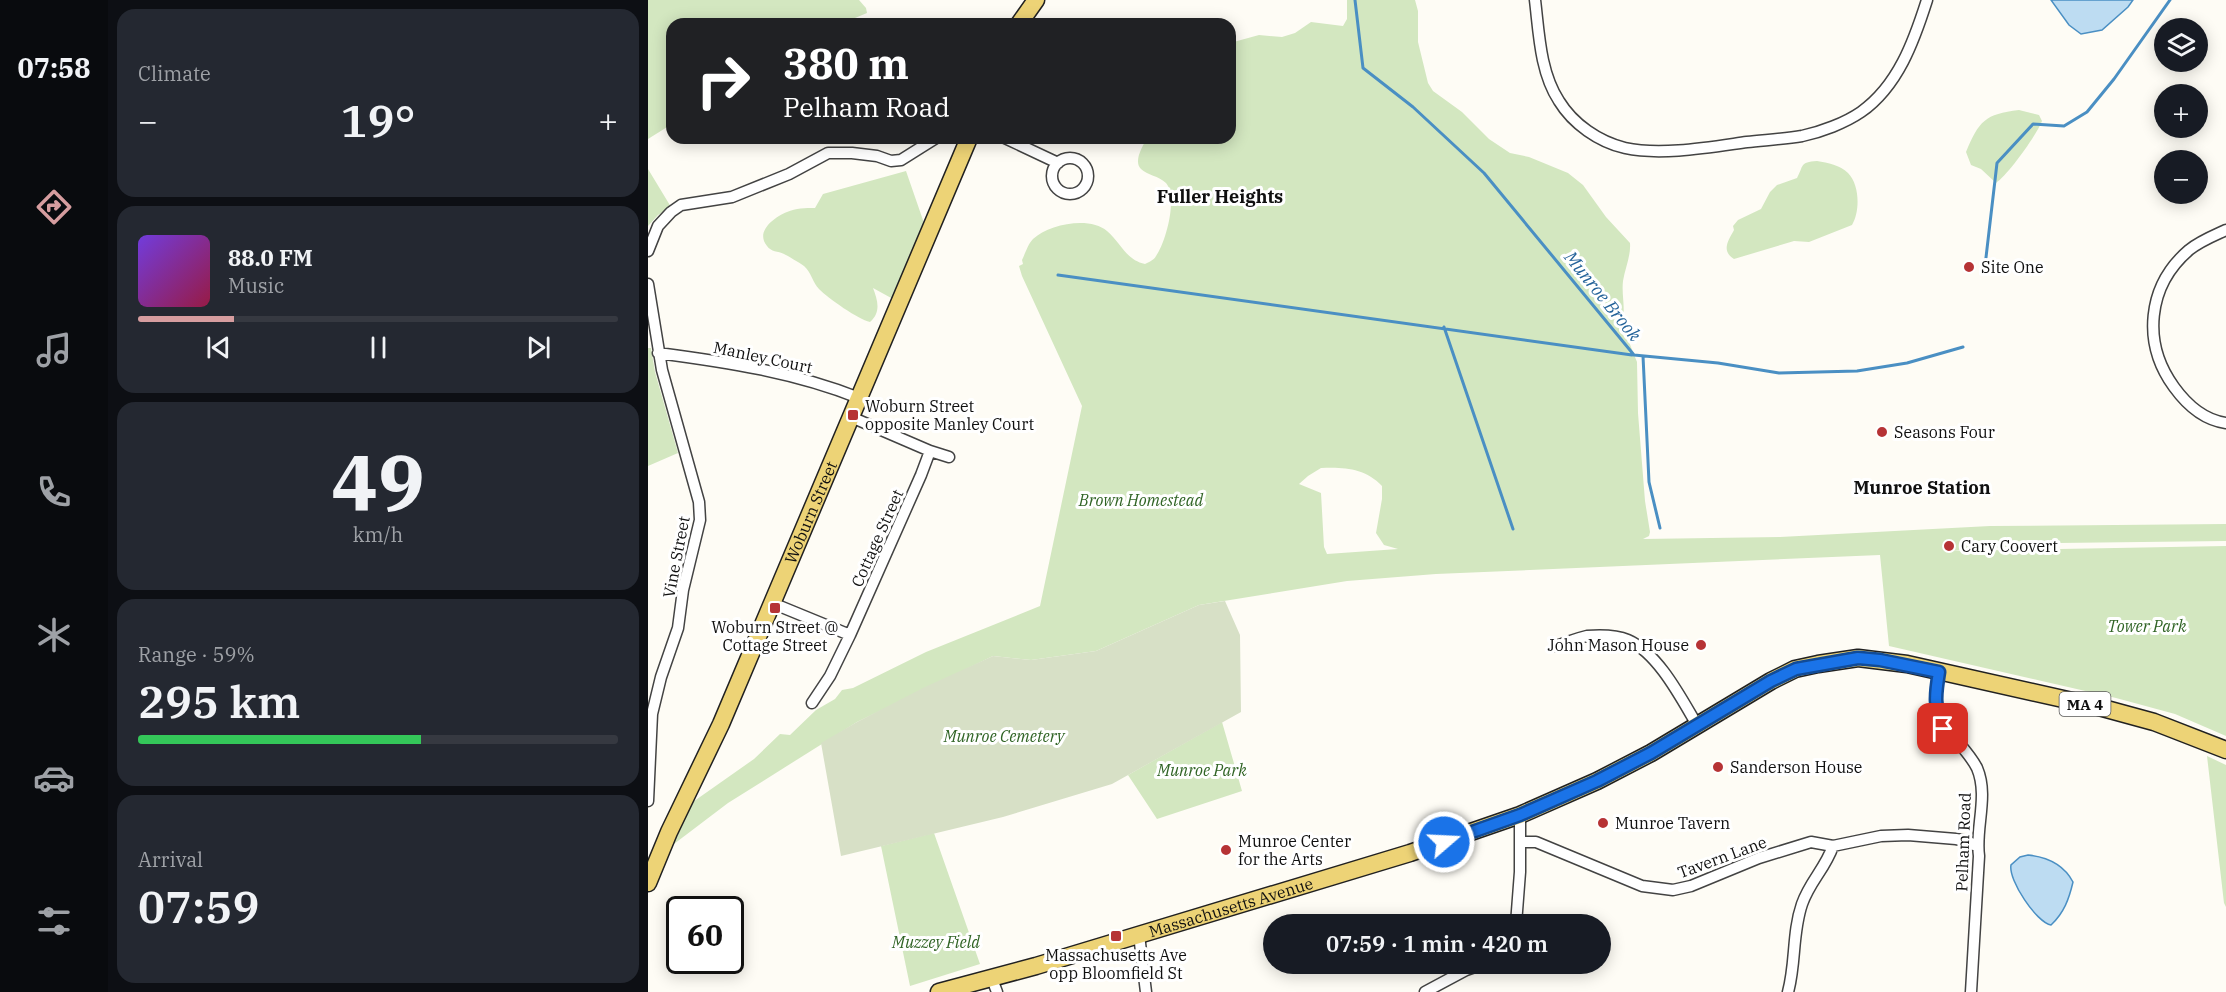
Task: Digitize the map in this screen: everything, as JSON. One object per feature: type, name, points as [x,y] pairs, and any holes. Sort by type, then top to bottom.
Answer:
[{"type":"main road","points":[[1023,18],[1036,0]]},
{"type":"main road","name":"Woburn Street","points":[[648,883],[653,853],[717,734],[966,144]]},
{"type":"main road","name":"Massachusetts Avenue","points":[[939,992],[995,985],[1139,935],[1410,853],[1520,815],[1597,781],[1651,753],[1771,681],[1796,669],[1858,658],[1871,658],[2099,707],[2154,722],[2226,750]]},
{"type":"street","points":[[1535,0],[1548,80],[1559,102],[1577,122],[1599,138],[1624,148],[1647,151],[1802,136],[1854,116],[1878,97],[1904,62],[1927,0]]},
{"type":"street","points":[[648,251],[658,226],[681,205],[732,197],[789,174],[828,153],[877,156],[891,161],[901,160],[926,144]]},
{"type":"street","points":[[1018,144],[1058,163]]},
{"type":"street","points":[[2226,230],[2191,249],[2170,271],[2158,296],[2152,325],[2157,357],[2181,397],[2204,416],[2226,423]]},
{"type":"street","name":"Vine Street","points":[[648,284],[658,353],[699,502],[700,520],[683,590],[678,628],[661,677],[652,714],[648,801]]},
{"type":"street","name":"Manley Court","points":[[658,353],[732,363],[772,372],[859,398]]},
{"type":"street","points":[[851,417],[949,457]]},
{"type":"street","name":"Cottage Street","points":[[812,703],[830,676],[850,635],[930,451]]},
{"type":"street","points":[[772,603],[850,635]]},
{"type":"street","points":[[1556,646],[1585,636],[1604,635],[1628,640],[1645,651],[1662,671],[1697,725]]},
{"type":"street","name":"Pelham Road","points":[[1939,672],[1935,697],[1936,712],[1943,729],[1958,742],[1977,769],[1982,803],[1971,992]]},
{"type":"street","points":[[1517,914],[1521,842],[1520,815]]},
{"type":"street","name":"Tavern Lane","points":[[1521,842],[1536,842],[1642,886],[1673,890],[1691,886],[1759,858],[1811,842],[1833,846],[1881,836],[1908,835],[1956,839],[1978,847]]},
{"type":"street","points":[[1788,992],[1796,926],[1802,904],[1811,883],[1827,863],[1833,846]]},
{"type":"street","points":[[1139,935],[1146,992]]},
{"type":"street","points":[[1425,992],[1459,974]]},
{"type":"green space","points":[[648,0],[859,0],[866,8],[867,13],[855,18],[666,18],[666,128],[648,139]]},
{"type":"green space","points":[[1347,0],[1415,0],[1418,11],[1418,42],[1428,83],[1433,91],[1462,112],[1489,139],[1510,153],[1529,157],[1568,173],[1583,185],[1606,217],[1630,243],[1623,281],[1624,312],[1619,330],[1629,342],[1637,362],[1638,413],[1645,501],[1650,532],[1649,536],[1643,539],[1780,537],[1990,526],[2226,524],[2226,541],[2058,543],[1950,551],[2226,546],[2226,736],[2175,714],[2116,698],[1889,646],[1880,555],[1436,574],[1347,581],[1199,605],[1096,651],[1031,660],[993,656],[857,722],[728,803],[670,847],[690,804],[754,759],[780,734],[790,735],[816,710],[835,699],[842,690],[853,688],[926,652],[1040,606],[1082,406],[1022,276],[1019,266],[1023,264],[1022,260],[1028,246],[1033,239],[1049,229],[1070,224],[1091,224],[1107,231],[1138,262],[1145,264],[1153,260],[1167,230],[1171,198],[1166,183],[1139,166],[1138,162],[1144,144],[1236,144],[1236,41],[1259,35],[1282,37],[1295,33],[1311,22],[1343,26],[1347,19]],"holes":[[[1321,468],[1346,469],[1369,475],[1382,486],[1376,533],[1384,545],[1398,549],[1327,554],[1324,547],[1321,493],[1299,484]]]},
{"type":"green space","points":[[2019,110],[2039,115],[2042,121],[2021,155],[1996,183],[1981,169],[1971,165],[1966,152],[1975,133],[1985,121],[1998,114]]},
{"type":"green space","points":[[1817,161],[1841,168],[1852,178],[1858,199],[1852,225],[1809,242],[1794,241],[1734,259],[1730,256],[1727,246],[1734,230],[1733,226],[1738,220],[1761,209],[1770,192],[1777,185],[1797,178],[1805,164]]},
{"type":"green space","points":[[648,169],[671,207],[658,215],[648,226]]},
{"type":"green space","points":[[906,171],[924,223],[893,299],[873,288],[878,306],[870,322],[851,313],[830,298],[817,287],[804,266],[770,249],[764,241],[765,230],[782,214],[801,208],[815,208],[823,194]]},
{"type":"green space","points":[[648,348],[651,348],[655,372],[678,453],[648,466]]},
{"type":"green space","name":"Munroe Cemetery","points":[[1225,601],[1240,635],[1241,712],[1112,784],[1003,817],[841,856],[821,743],[925,687],[993,656],[1031,660],[1096,651],[1199,605]]},
{"type":"green space","name":"Munroe Park","points":[[1222,722],[1242,791],[1157,819],[1128,775]]},
{"type":"green space","points":[[2207,756],[2226,765],[2226,907],[2224,903]]},
{"type":"green space","name":"Muzzey Field","points":[[934,833],[980,964],[910,986],[881,846]]},
{"type":"water","points":[[2051,0],[2133,0],[2102,30],[2081,34],[2069,25]]},
{"type":"water","points":[[2028,855],[2054,863],[2065,871],[2073,882],[2065,905],[2051,925],[2038,917],[2031,909],[2011,872],[2011,865],[2020,857]]},
{"type":"waterway","name":"Munroe Brook","points":[[1355,0],[1363,68],[1413,107],[1484,173],[1634,355],[1718,363],[1779,373],[1857,371],[1907,363],[1963,347]]},
{"type":"waterway","name":"Munroe Brook","points":[[1985,266],[1997,163],[2033,124],[2064,126],[2087,112],[2114,79],[2170,0]]},
{"type":"waterway","points":[[1058,275],[1632,355]]},
{"type":"waterway","points":[[1444,327],[1513,529]]},
{"type":"waterway","points":[[1643,356],[1649,482],[1660,528]]},
{"type":"place","name":"Site One","points":[[1969,267]]},
{"type":"place","name":"Woburn Street opposite Manley Court","points":[[853,415]]},
{"type":"place","name":"Seasons Four","points":[[1882,432]]},
{"type":"place","name":"Cary Coovert","points":[[1949,546]]},
{"type":"place","name":"Woburn Street @ Cottage Street","points":[[775,608]]},
{"type":"place","name":"John Mason House","points":[[1701,645]]},
{"type":"place","name":"Sanderson House","points":[[1718,767]]},
{"type":"place","name":"Munroe Tavern","points":[[1603,823]]},
{"type":"place","name":"Munroe Center for the Arts","points":[[1226,850]]},
{"type":"place","name":"Massachusetts Ave opp Bloomfield St","points":[[1116,936]]},
{"type":"district","name":"Fuller Heights","points":[[1220,196]]},
{"type":"district","name":"Munroe Station","points":[[1922,487]]},
{"type":"route","points":[[1444,842],[1520,815],[1597,781],[1651,753],[1771,681],[1796,669],[1818,664],[1871,658],[1939,672],[1935,697],[1936,712],[1943,729]]},
{"type":"park label","name":"Brown Homestead","points":[[1141,500]]},
{"type":"park label","name":"Tower Park","points":[[2147,626]]}]
